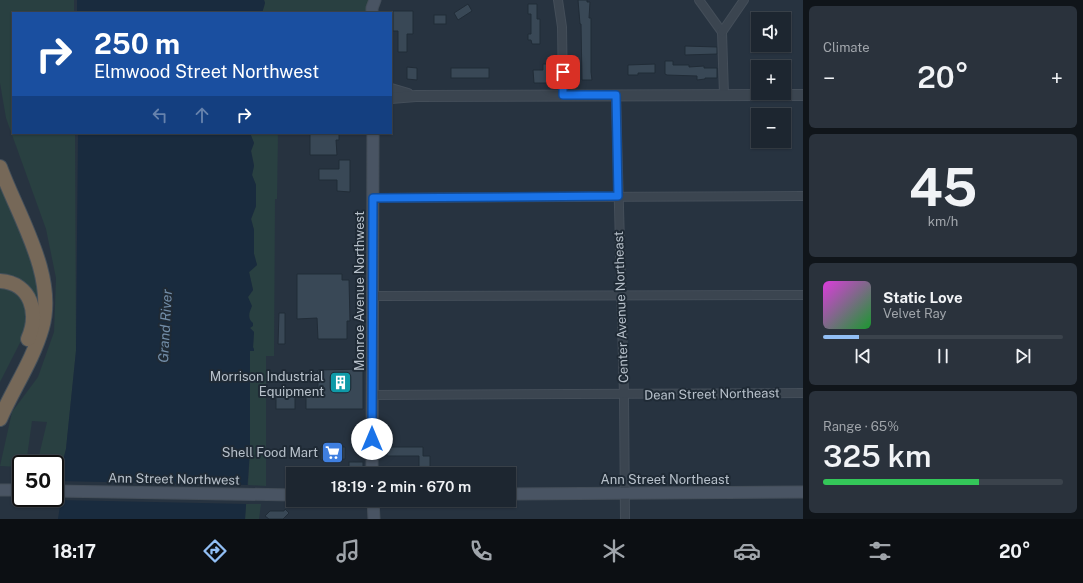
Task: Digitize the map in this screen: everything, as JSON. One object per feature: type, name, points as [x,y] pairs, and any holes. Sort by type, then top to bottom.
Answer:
[{"type":"highway","points":[[0,167],[42,272],[45,287],[46,308],[42,328],[37,341],[0,419]]},
{"type":"highway","points":[[0,281],[12,284],[24,292],[31,301],[34,320],[32,330],[0,396]]},
{"type":"main road","points":[[372,12],[372,8],[376,0]]},
{"type":"main road","points":[[376,0],[379,12]]},
{"type":"main road","name":"Monroe Avenue Northwest","points":[[372,467],[373,134]]},
{"type":"main road","points":[[0,490],[12,490]]},
{"type":"main road","name":"Ann Street Northwest","points":[[64,491],[286,495]]},
{"type":"main road","name":"Ann Street Northeast","points":[[516,494],[803,492]]},
{"type":"main road","points":[[374,507],[374,519]]},
{"type":"street","points":[[558,0],[562,26],[563,95]]},
{"type":"street","points":[[699,0],[722,32],[724,95]]},
{"type":"street","points":[[722,32],[744,0]]},
{"type":"street","points":[[392,89],[416,96]]},
{"type":"street","name":"Center Avenue Northeast","points":[[616,95],[624,395],[625,519]]},
{"type":"street","points":[[392,98],[416,96],[803,95]]},
{"type":"street","points":[[373,198],[803,196]]},
{"type":"street","points":[[373,296],[803,295]]},
{"type":"street","name":"Dean Street Northeast","points":[[373,395],[803,393]]},
{"type":"green space","points":[[0,0],[74,0],[74,12],[12,12],[12,134],[75,134],[76,351],[64,457],[64,455],[39,455],[47,422],[32,421],[27,455],[12,455],[12,467],[0,466],[12,412],[38,377],[54,332],[56,278],[46,229],[6,118],[0,83]]},
{"type":"green space","points":[[264,0],[369,0],[369,12],[262,12],[265,3]]},
{"type":"green space","points":[[250,134],[278,134],[277,199],[275,199],[274,356],[266,356],[266,486],[248,485],[250,450],[250,351],[253,347],[254,332],[250,328],[248,297],[253,290],[249,272],[257,265],[254,254],[254,230],[251,219],[256,206],[256,185],[252,175],[254,165],[251,151],[254,143]]},
{"type":"green space","points":[[0,178],[36,268],[39,313],[0,278]]},
{"type":"green space","points":[[0,287],[7,288],[18,295],[26,306],[27,329],[0,382]]},
{"type":"green space","points":[[246,504],[261,504],[259,519],[245,519]]},
{"type":"water","points":[[77,0],[264,0],[265,3],[262,12],[77,12]]},
{"type":"water","name":"Grand River","points":[[78,134],[250,134],[254,143],[251,151],[254,166],[252,175],[256,185],[256,206],[251,219],[254,230],[254,254],[257,265],[249,272],[253,290],[248,297],[252,306],[249,315],[253,323],[253,326],[250,328],[254,332],[254,351],[250,351],[250,450],[245,519],[58,519],[60,507],[64,507],[64,456],[76,351]]},
{"type":"pier","points":[[64,481],[250,485],[248,504],[64,500]]},
{"type":"building","points":[[578,0],[587,0],[587,2],[590,2],[589,18],[591,18],[592,80],[582,80],[581,24]]},
{"type":"building","points":[[468,4],[472,11],[458,20],[454,13]]},
{"type":"building","points":[[528,4],[537,4],[537,19],[540,19],[540,44],[532,44],[531,40],[528,40],[528,34],[531,34],[531,14],[528,14]]},
{"type":"building","points":[[393,11],[413,11],[413,34],[407,34],[407,52],[398,52],[398,31],[393,31]]},
{"type":"building","points":[[434,15],[446,15],[446,24],[434,24]]},
{"type":"building","points":[[685,46],[717,47],[717,54],[685,55]]},
{"type":"building","points":[[665,61],[673,61],[673,65],[717,68],[717,78],[697,80],[697,76],[667,75],[665,74]]},
{"type":"building","points":[[543,64],[550,64],[550,69],[552,69],[552,83],[534,83],[533,70],[543,70]]},
{"type":"building","points":[[655,64],[655,73],[638,73],[638,75],[628,75],[628,65]]},
{"type":"building","points":[[407,67],[417,68],[417,80],[407,79]]},
{"type":"building","points":[[451,68],[489,68],[489,78],[451,78]]},
{"type":"building","points":[[310,134],[339,134],[339,140],[336,140],[337,155],[310,155]]},
{"type":"building","points":[[339,160],[350,160],[350,192],[337,191],[337,180],[319,180],[319,169],[339,169]]},
{"type":"building","points":[[297,274],[342,274],[342,280],[349,280],[350,321],[347,321],[347,339],[318,339],[317,318],[297,319]]},
{"type":"building","points":[[279,313],[285,313],[285,344],[278,344]]},
{"type":"building","name":"Morrison Industrial Equipment","points":[[363,369],[363,409],[306,409],[306,396],[318,397],[318,370]]},
{"type":"building","points":[[276,396],[295,396],[295,409],[276,409]]},
{"type":"building","name":"Shell Food Mart","points":[[321,447],[345,447],[345,459],[321,460]]},
{"type":"building","points":[[387,447],[423,447],[423,456],[430,456],[430,467],[419,467],[419,456],[387,456]]},
{"type":"building","points":[[349,462],[363,462],[363,467],[349,467]]},
{"type":"building","points":[[285,509],[289,513],[283,519],[269,519],[265,516],[270,511],[284,511]]},
{"type":"place","name":"Morrison Industrial Equipment","points":[[340,383]]},
{"type":"place","name":"Shell Food Mart","points":[[333,452]]},
{"type":"route","points":[[372,439],[373,198],[618,196],[616,95],[563,95],[563,72]]}]
